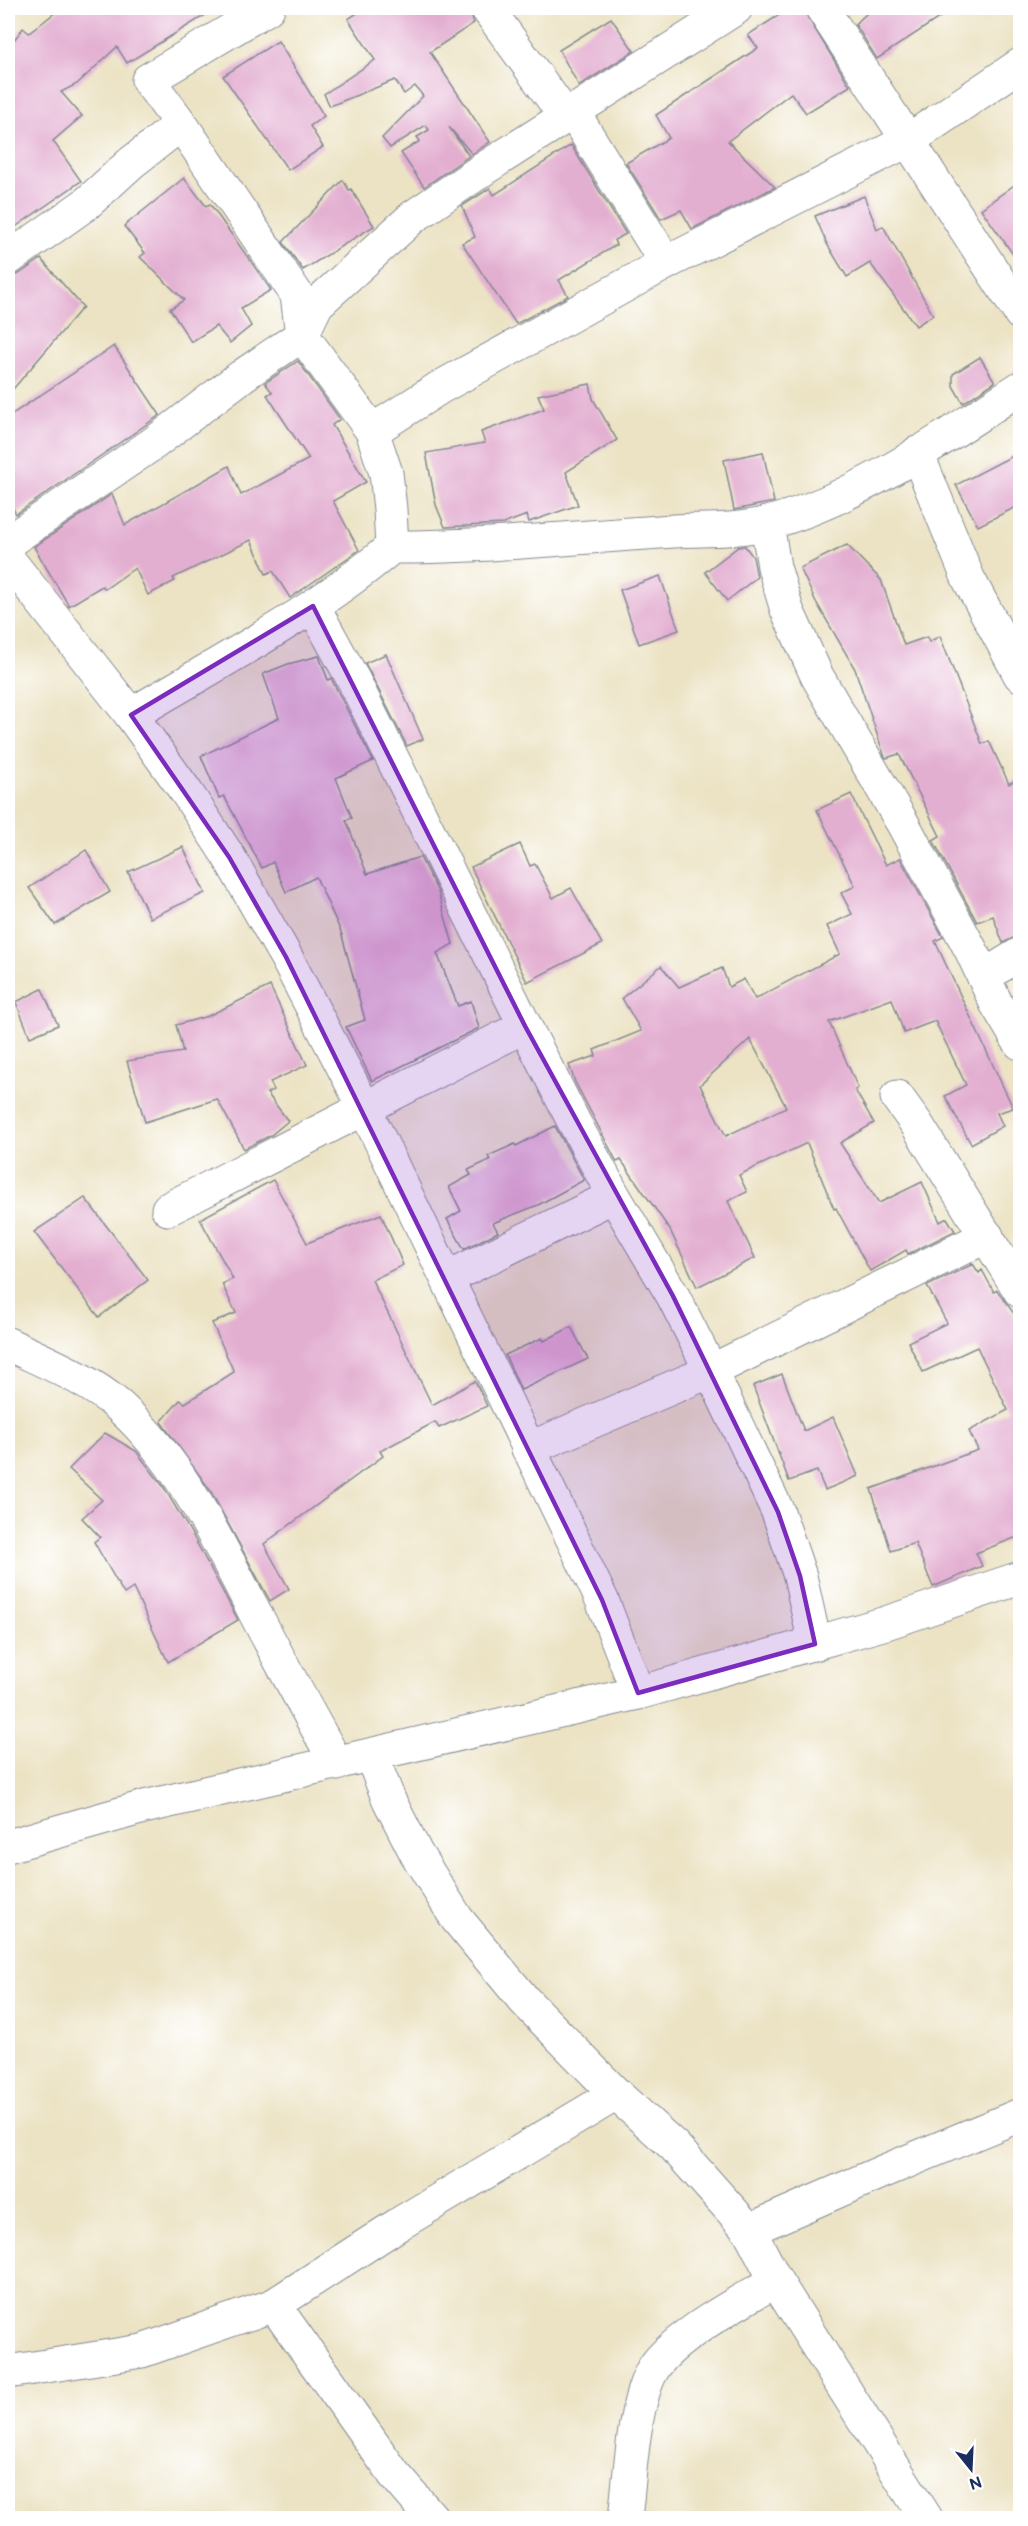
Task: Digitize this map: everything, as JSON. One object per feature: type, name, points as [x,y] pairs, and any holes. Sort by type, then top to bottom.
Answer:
[{"type":"street","points":[[268,8],[148,80],[181,124],[297,295],[302,335],[372,431],[386,472],[392,547]]},
{"type":"street","points":[[487,8],[569,115],[666,263]]},
{"type":"street","points":[[8,542],[154,443],[242,376],[302,335],[317,304],[413,217],[736,8]]},
{"type":"street","points":[[822,8],[1020,313]]},
{"type":"street","points":[[372,431],[439,388],[666,263],[909,140],[1020,65]]},
{"type":"street","points":[[8,259],[86,204],[131,163],[181,124]]},
{"type":"street","points":[[131,715],[356,578],[392,547],[477,546],[720,529],[767,523],[847,492],[917,453],[1020,388]]},
{"type":"street","points":[[917,453],[968,578],[1020,675]]},
{"type":"street","points":[[767,523],[774,567],[787,610],[817,676],[903,824],[1020,1043]]},
{"type":"street","points":[[8,559],[131,715],[187,793],[229,857],[286,957],[365,1110],[602,1600],[638,1693]]},
{"type":"street","points":[[312,606],[354,681],[525,1026],[614,1196],[673,1296],[711,1371],[778,1512],[800,1576],[815,1644]]},
{"type":"street","points":[[984,976],[1020,954]]},
{"type":"street","points":[[168,1209],[525,1026]]},
{"type":"street","points":[[897,1097],[916,1123],[1020,1291]]},
{"type":"street","points":[[447,1278],[614,1196]]},
{"type":"street","points":[[528,1449],[711,1371],[987,1236]]},
{"type":"street","points":[[8,1344],[64,1370],[118,1406],[184,1482],[215,1533],[337,1764]]},
{"type":"street","points":[[8,1846],[144,1807],[638,1693],[815,1644],[1020,1578]]},
{"type":"street","points":[[371,1755],[388,1800],[416,1854],[457,1919],[524,2000],[616,2094],[674,2146],[749,2230],[776,2281],[926,2518]]},
{"type":"street","points":[[8,2372],[142,2351],[274,2305],[399,2224],[616,2094]]},
{"type":"street","points":[[749,2230],[1020,2115]]},
{"type":"street","points":[[625,2518],[638,2411],[652,2370],[673,2347],[739,2301],[776,2281]]},
{"type":"street","points":[[274,2305],[394,2474],[432,2518]]},
{"type":"highlighted area","points":[[313,606],[525,1026],[673,1296],[778,1512],[800,1576],[815,1644],[638,1693],[602,1600],[286,957],[229,857],[131,715]]},
{"type":"building","points":[[61,8],[217,8],[127,63],[117,47],[77,84],[61,92],[82,116],[53,141],[81,181],[14,228],[16,230],[8,236],[8,48],[23,28],[29,33]]},
{"type":"building","points":[[365,8],[469,8],[474,23],[430,52],[490,142],[472,154],[449,127],[469,156],[424,187],[401,153],[420,141],[417,137],[429,130],[426,125],[390,148],[382,138],[423,96],[415,86],[404,94],[395,80],[330,106],[324,94],[375,60],[348,19]]},
{"type":"building","points":[[790,8],[802,8],[850,86],[806,113],[791,93],[728,141],[775,187],[692,229],[681,210],[661,219],[626,163],[669,138],[656,115],[758,48],[748,35]]},
{"type":"building","points":[[873,8],[954,8],[877,59],[855,24]]},
{"type":"building","points":[[611,18],[634,51],[579,86],[559,50]]},
{"type":"building","points":[[278,41],[324,116],[310,126],[323,147],[288,170],[223,76]]},
{"type":"building","points":[[571,145],[626,234],[614,240],[616,245],[559,280],[568,296],[516,324],[462,243],[475,237],[462,206],[490,188],[494,195]]},
{"type":"building","points":[[184,178],[206,206],[210,204],[271,290],[241,308],[251,326],[230,343],[216,326],[191,342],[170,309],[184,300],[140,257],[145,253],[124,226]]},
{"type":"building","points":[[343,180],[374,226],[303,270],[283,242]]},
{"type":"building","points":[[1020,181],[1020,264],[981,209]]},
{"type":"building","points":[[864,196],[877,229],[883,226],[933,315],[916,326],[870,263],[847,277],[827,244],[815,216]]},
{"type":"building","points":[[41,259],[83,307],[8,395],[8,277],[19,274]]},
{"type":"building","points":[[114,346],[160,415],[16,514],[8,499],[8,417]]},
{"type":"building","points":[[980,357],[995,382],[963,403],[953,386],[953,374]]},
{"type":"building","points":[[298,361],[340,419],[332,425],[366,482],[333,501],[359,550],[290,598],[273,571],[266,574],[251,540],[173,578],[175,581],[148,595],[135,568],[105,589],[102,586],[69,606],[34,547],[112,494],[125,525],[229,466],[241,495],[309,459],[267,395],[272,392],[265,383]]},
{"type":"building","points":[[590,384],[593,399],[617,440],[566,472],[578,505],[529,522],[527,515],[503,524],[445,527],[436,505],[426,453],[485,443],[481,432],[544,409],[538,395]]},
{"type":"building","points":[[763,452],[774,502],[734,510],[724,460]]},
{"type":"building","points":[[1020,452],[1020,505],[978,526],[956,485]]},
{"type":"building","points":[[847,545],[881,580],[904,645],[927,637],[929,642],[940,636],[982,744],[989,741],[1009,784],[1020,777],[1020,935],[1003,943],[993,916],[977,922],[933,840],[940,836],[899,754],[886,758],[884,755],[855,669],[816,602],[800,568]]},
{"type":"building","points":[[745,546],[753,557],[757,577],[727,601],[705,572],[738,547]]},
{"type":"building","points":[[660,576],[679,630],[639,644],[620,590]]},
{"type":"building","points":[[386,654],[423,739],[407,746],[365,663]]},
{"type":"building","points":[[319,656],[328,680],[331,678],[373,761],[336,778],[352,818],[346,820],[367,874],[420,857],[438,892],[453,944],[437,953],[458,1006],[471,1001],[479,1028],[372,1081],[346,1027],[365,1020],[341,932],[316,877],[286,892],[273,862],[262,868],[224,796],[219,798],[201,756],[279,718],[263,674],[288,664]]},
{"type":"building","points":[[851,794],[886,865],[900,858],[943,937],[935,941],[1013,1108],[997,1113],[1003,1126],[971,1144],[945,1096],[966,1085],[935,1021],[904,1033],[892,999],[829,1022],[858,1088],[855,1090],[874,1123],[840,1143],[879,1203],[922,1182],[940,1222],[947,1218],[955,1231],[908,1254],[906,1250],[870,1271],[836,1208],[834,1209],[807,1143],[739,1175],[747,1192],[728,1201],[755,1258],[697,1287],[670,1230],[621,1160],[617,1162],[575,1082],[569,1065],[596,1056],[594,1050],[641,1031],[622,998],[661,966],[679,987],[722,968],[729,987],[744,979],[755,999],[840,954],[827,926],[852,914],[841,893],[855,886],[817,810]],"holes":[[[750,1039],[786,1107],[726,1136],[700,1085]]]},
{"type":"building","points":[[520,844],[530,866],[535,864],[553,898],[571,888],[602,944],[527,982],[471,867]]},
{"type":"building","points":[[183,847],[205,893],[150,918],[128,872]]},
{"type":"building","points":[[86,850],[110,892],[55,925],[29,888]]},
{"type":"building","points":[[270,986],[307,1065],[270,1082],[274,1090],[267,1093],[288,1121],[271,1135],[244,1149],[217,1099],[145,1122],[127,1061],[183,1052],[176,1025],[208,1016]]},
{"type":"building","points":[[42,989],[58,1025],[30,1037],[16,1002]]},
{"type":"building","points":[[555,1126],[584,1180],[538,1205],[493,1223],[498,1232],[464,1249],[447,1219],[461,1211],[449,1187],[471,1175],[468,1170],[490,1160],[488,1156],[515,1144],[516,1146]]},
{"type":"building","points":[[273,1180],[307,1243],[381,1214],[403,1265],[372,1280],[432,1405],[475,1381],[487,1406],[439,1428],[435,1422],[380,1451],[383,1456],[264,1544],[289,1589],[270,1601],[210,1490],[161,1422],[180,1400],[185,1403],[234,1372],[212,1323],[236,1313],[222,1284],[233,1279],[200,1219]]},
{"type":"building","points":[[85,1198],[148,1280],[99,1317],[34,1232]]},
{"type":"building","points":[[973,1264],[979,1273],[982,1270],[994,1292],[997,1290],[1020,1322],[1020,1536],[976,1553],[982,1566],[933,1587],[915,1543],[891,1551],[871,1489],[978,1450],[969,1431],[1008,1410],[977,1347],[923,1372],[908,1342],[947,1323],[927,1286]]},
{"type":"building","points":[[571,1327],[588,1359],[521,1390],[505,1355],[542,1338],[544,1341]]},
{"type":"building","points":[[782,1374],[804,1431],[833,1417],[858,1476],[825,1490],[817,1471],[789,1481],[753,1386]]},
{"type":"building","points":[[105,1433],[136,1451],[163,1486],[238,1620],[168,1662],[133,1588],[124,1594],[94,1542],[100,1537],[82,1518],[102,1500],[69,1469]]}]
